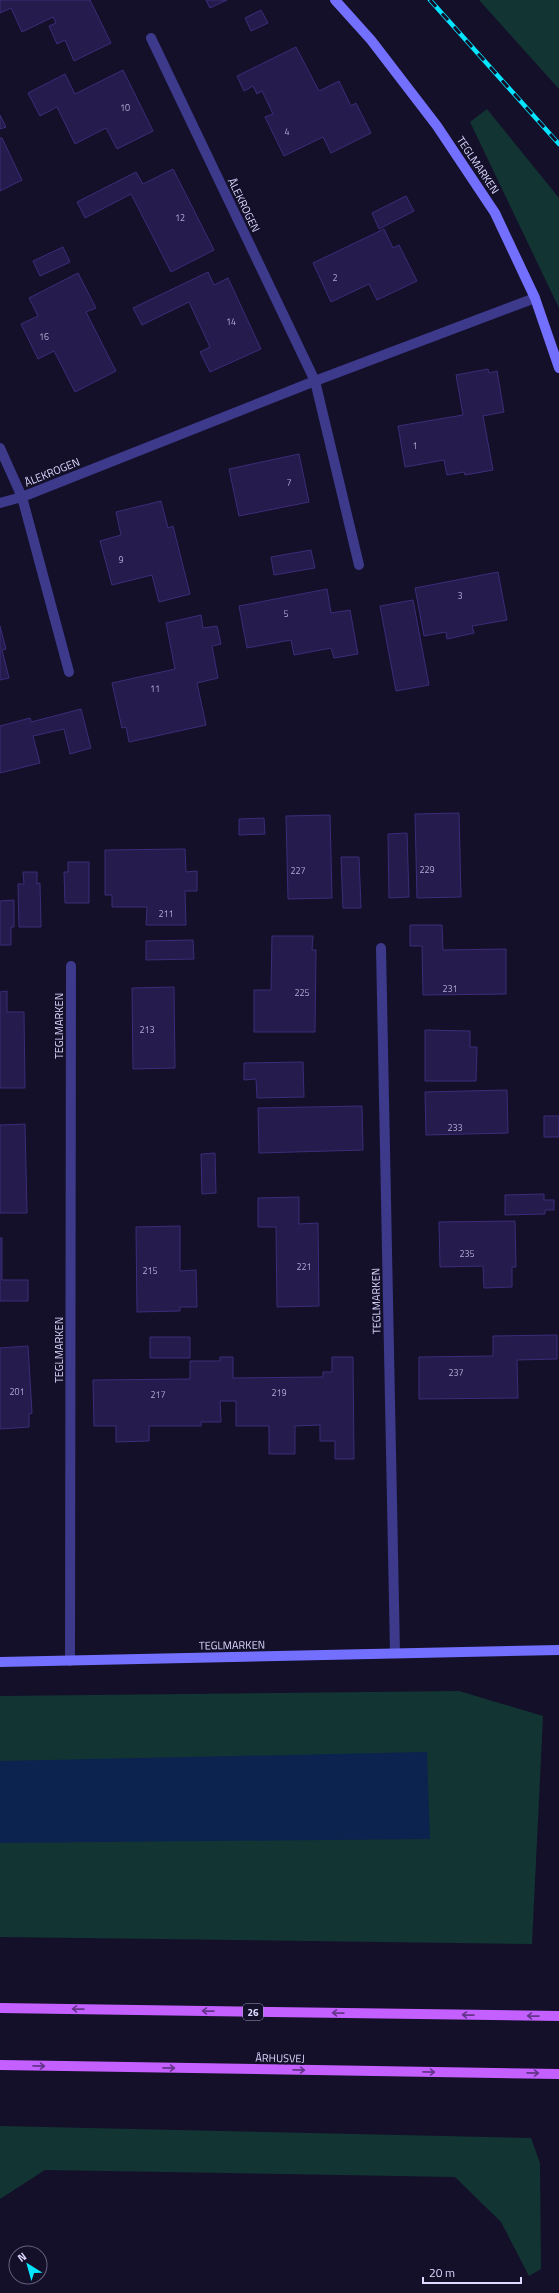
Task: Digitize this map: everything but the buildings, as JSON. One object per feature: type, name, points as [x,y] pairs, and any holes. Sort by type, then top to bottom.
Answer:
[{"type":"main road","name":"26","points":[[0,2008],[559,2016]]},
{"type":"main road","name":"ÅRHUSVEJ","points":[[0,2065],[559,2074]]},
{"type":"street","name":"TEGLMARKEN","points":[[335,0],[371,40],[441,132],[495,213],[535,298],[559,368]]},
{"type":"street","name":"ÅLEKROGEN","points":[[152,38],[315,381],[359,565]]},
{"type":"street","name":"ÅLEKROGEN","points":[[0,503],[22,497],[315,381],[535,298]]},
{"type":"street","name":"ÅLEKROGEN","points":[[0,448],[22,497],[69,672]]},
{"type":"street","name":"TEGLMARKEN","points":[[381,948],[395,1653]]},
{"type":"street","name":"TEGLMARKEN","points":[[70,1661],[71,966]]},
{"type":"street","name":"TEGLMARKEN","points":[[0,1662],[559,1650]]},
{"type":"green space","points":[[479,0],[559,0],[559,89]]},
{"type":"green space","points":[[487,109],[559,198],[559,308],[470,122]]},
{"type":"green space","points":[[459,1691],[543,1716],[532,1944],[0,1937],[0,1696]]},
{"type":"green space","points":[[0,2126],[531,2138],[540,2163],[541,2269],[529,2276],[501,2222],[455,2177],[45,2170],[0,2199]]},
{"type":"water","points":[[427,1752],[430,1839],[0,1843],[0,1761]]},
{"type":"railway","points":[[430,0],[559,144]]}]
